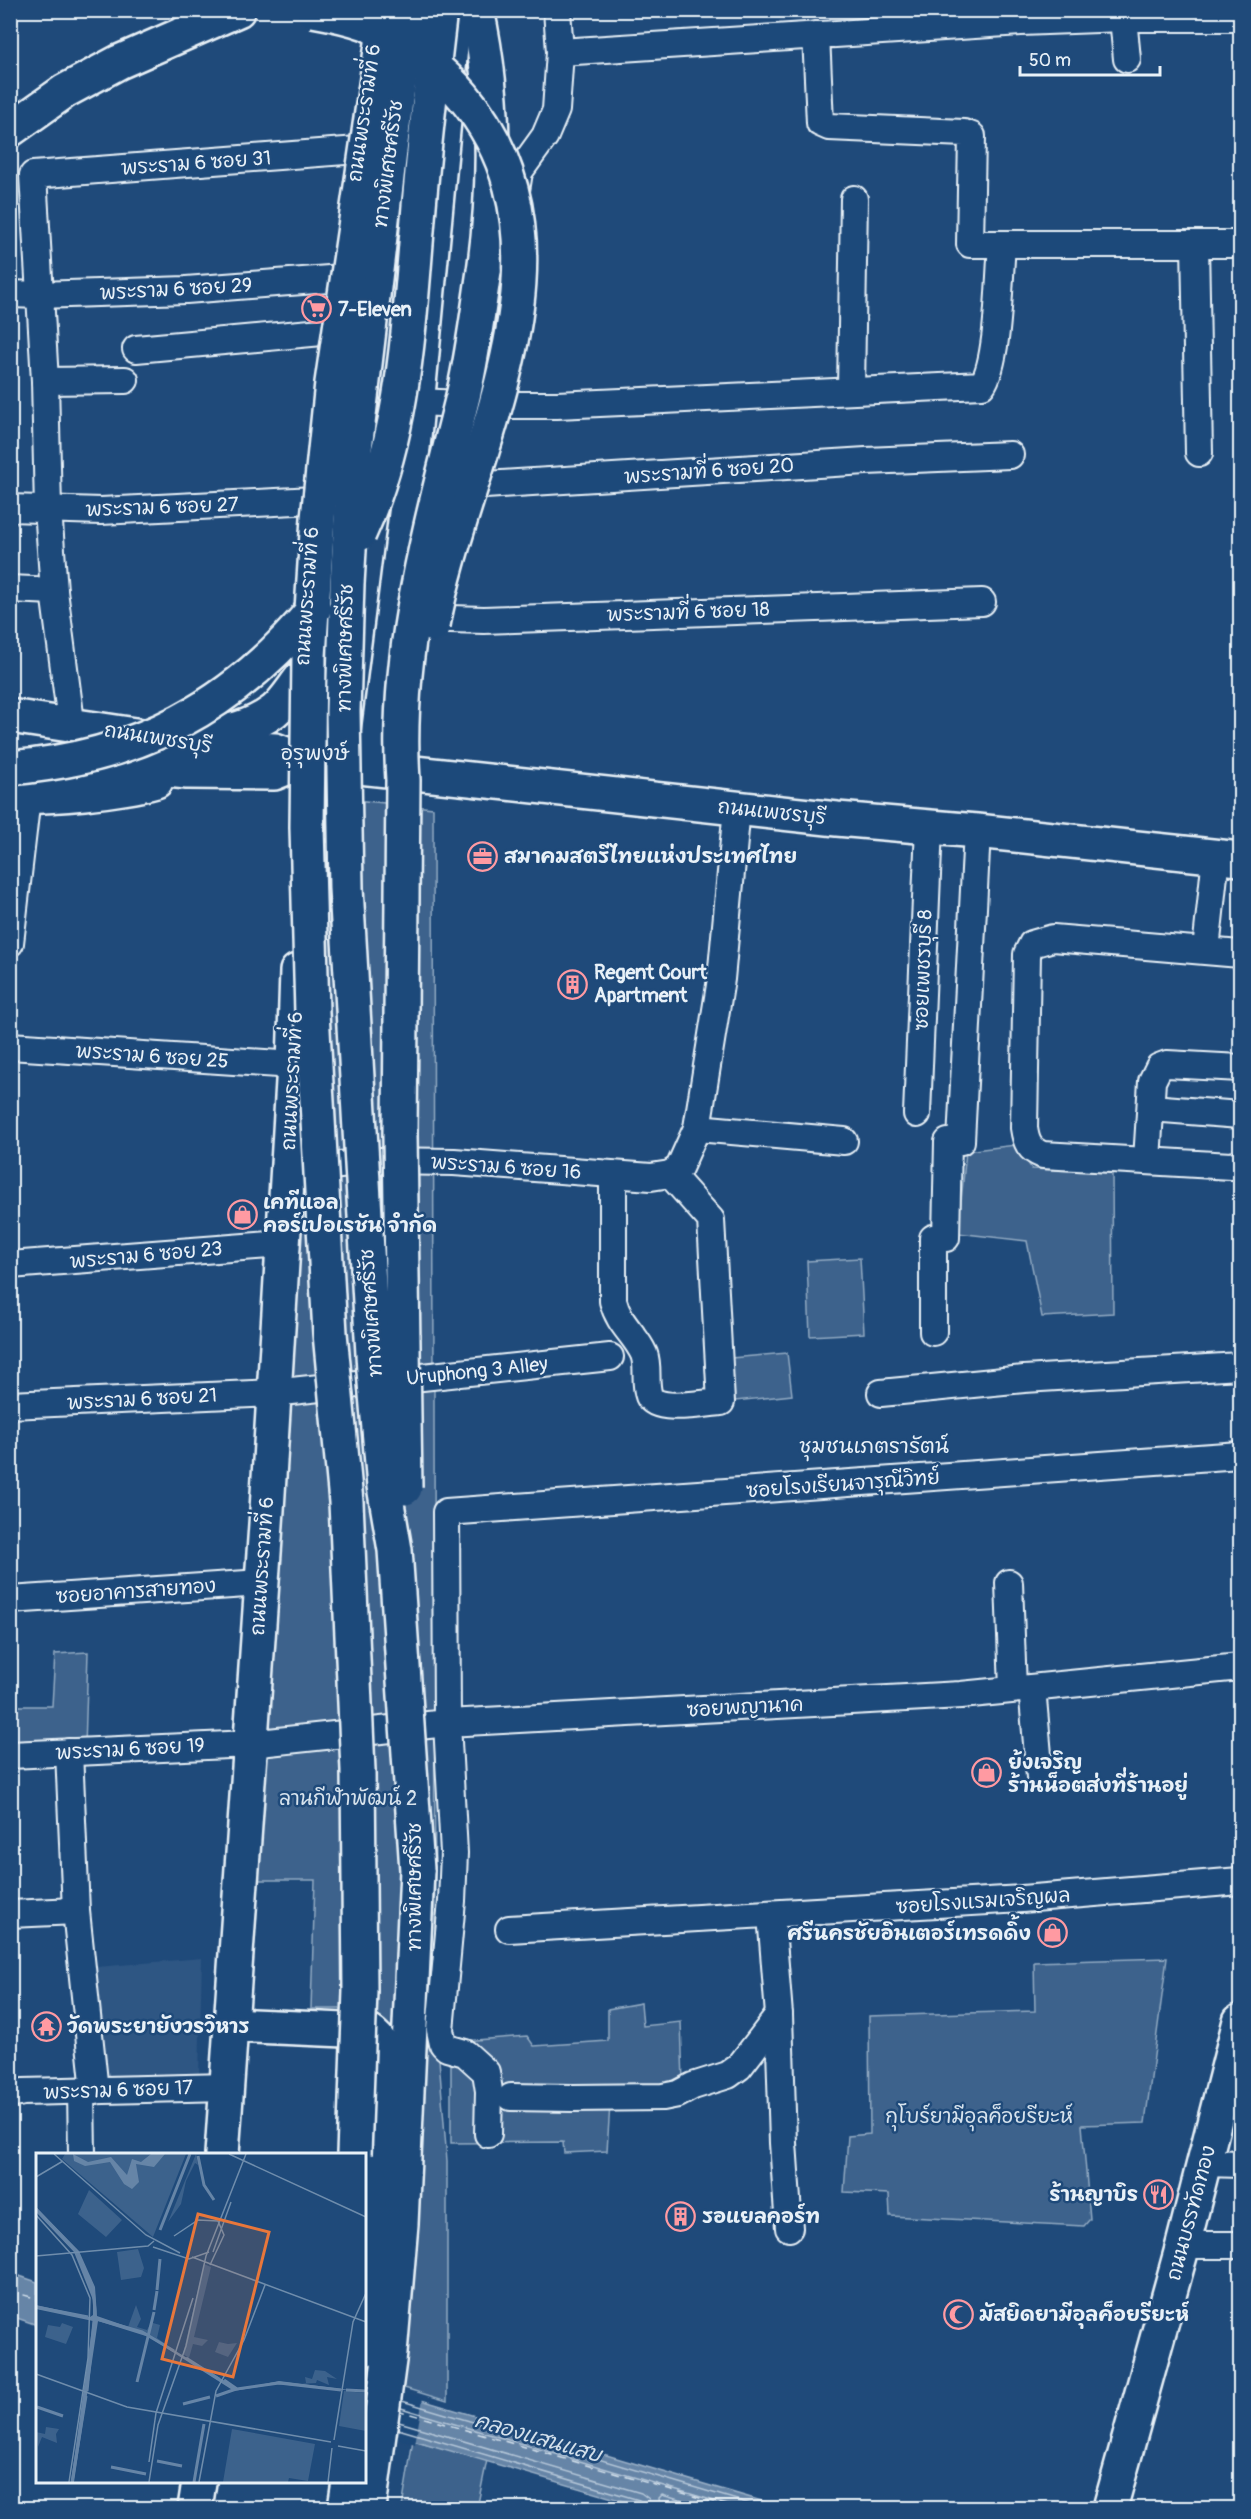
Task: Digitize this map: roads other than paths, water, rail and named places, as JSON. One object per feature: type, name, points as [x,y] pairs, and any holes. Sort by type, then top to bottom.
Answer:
[{"type":"main road","points":[[10,105],[88,55],[162,21],[214,10]]},
{"type":"main road","points":[[10,130],[65,91],[119,62],[238,10]]},
{"type":"main road","points":[[313,10],[367,23],[430,62],[447,76],[479,118],[500,156],[511,190],[518,230],[520,285],[513,337],[440,595],[412,745],[392,773]]},
{"type":"main road","name":"ถนนพระรามที่ 6","points":[[222,2153],[294,1065],[304,761],[302,677],[314,501],[333,331],[379,10]]},
{"type":"main road","name":"ทางพิเศษศรีรัช","points":[[354,2153],[360,1991],[358,1770],[346,1502],[330,1333],[312,1013],[307,827],[309,656],[318,518],[332,383],[387,10]]},
{"type":"main road","name":"ทางพิเศษศรีรัช","points":[[369,2508],[390,2353],[401,2224],[417,1870],[394,1550],[384,1486],[372,1336],[346,888],[343,711],[347,584],[356,449],[389,156],[411,10]]},
{"type":"main road","points":[[10,768],[45,765],[136,743],[178,724],[215,702],[287,642],[320,602],[349,556],[378,485],[396,417],[406,362],[419,205],[440,10]]},
{"type":"main road","points":[[394,1550],[402,1517],[405,1487],[400,1135],[392,773],[379,728],[409,490],[452,36],[458,10]]},
{"type":"main road","points":[[392,773],[401,744],[413,620],[441,476],[472,351],[492,217],[493,133],[488,72],[477,10]]},
{"type":"main road","points":[[15,721],[70,722],[216,734],[254,723],[275,710],[302,677]]},
{"type":"main road","name":"ถนนเพชรบุรี","points":[[15,721],[215,747],[275,750],[304,761],[392,773],[1228,857]]},
{"type":"main road","name":"ถนนเพชรบุรี","points":[[10,754],[187,772],[274,773],[304,761]]},
{"type":"main road","name":"ถนนเพชรบุรี","points":[[19,796],[152,782],[187,772]]},
{"type":"main road","name":"ถนนบรรทัดทอง","points":[[1110,2508],[1205,2163],[1240,2021]]},
{"type":"main road","points":[[230,2025],[368,2031],[376,2037],[384,2051],[376,2210],[366,2326]]},
{"type":"main road","points":[[324,2508],[327,2483]]},
{"type":"main road","points":[[345,2508],[349,2483]]},
{"type":"street","points":[[483,405],[519,172],[545,136],[556,110],[560,52],[557,10]]},
{"type":"street","points":[[560,52],[1123,18],[1240,18]]},
{"type":"street","points":[[1123,18],[1127,59]]},
{"type":"street","points":[[816,35],[820,123],[829,127],[964,133],[972,136],[970,244],[1240,244]]},
{"type":"street","name":"พระราม 6 ซอย 31","points":[[39,295],[33,175],[358,150]]},
{"type":"street","points":[[851,390],[854,199]]},
{"type":"street","points":[[418,402],[557,405],[982,385],[990,368],[993,350],[1002,244]]},
{"type":"street","points":[[1195,244],[1199,453]]},
{"type":"street","name":"พระราม 6 ซอย 29","points":[[10,294],[186,290],[342,278]]},
{"type":"street","points":[[39,295],[45,381],[48,509],[54,591],[70,722]]},
{"type":"street","points":[[136,349],[333,331]]},
{"type":"street","points":[[45,381],[125,380]]},
{"type":"street","name":"พระรามที่ 6 ซอย 20","points":[[409,490],[866,460],[1010,455]]},
{"type":"street","name":"พระราม 6 ซอย 27","points":[[10,508],[101,511],[314,501]]},
{"type":"street","points":[[10,589],[54,591]]},
{"type":"street","name":"พระรามที่ 6 ซอย 18","points":[[393,618],[484,620],[982,602]]},
{"type":"street","points":[[10,943],[19,796]]},
{"type":"street","points":[[613,1175],[613,1302],[617,1316],[646,1359],[650,1397],[655,1403],[665,1406],[721,1401],[711,1220],[670,1174],[679,1168],[686,1157],[697,1128],[720,979],[737,808]]},
{"type":"street","name":"ซอยเพชรบุรี 8","points":[[917,1114],[929,827]]},
{"type":"street","points":[[933,1332],[933,1238],[946,1238],[948,1142],[961,1141],[977,831]]},
{"type":"street","points":[[1206,950],[1228,857]]},
{"type":"street","points":[[1240,954],[1053,938],[1032,944],[1027,954],[1024,1128],[1028,1146],[1043,1155],[1232,1166],[1240,1164]]},
{"type":"street","name":"พระราม 6 ซอย 25","points":[[10,1046],[294,1065]]},
{"type":"street","points":[[1147,1160],[1152,1081],[1159,1067],[1167,1064],[1240,1068]]},
{"type":"street","points":[[1151,1108],[1240,1115]]},
{"type":"street","points":[[697,1128],[844,1141]]},
{"type":"street","name":"พระราม 6 ซอย 16","points":[[288,1170],[378,1161],[454,1162],[651,1177],[670,1174]]},
{"type":"street","name":"พระราม 6 ซอย 23","points":[[10,1265],[282,1244]]},
{"type":"street","name":"Uruphong 3 Alley","points":[[273,1393],[610,1357]]},
{"type":"street","points":[[881,1393],[1024,1378],[1240,1366]]},
{"type":"street","name":"พระราม 6 ซอย 21","points":[[10,1405],[273,1393]]},
{"type":"street","name":"ซอยโรงเรียนจารุณีวิทย์","points":[[447,1723],[446,1512],[1240,1455]]},
{"type":"street","name":"ซอยอาคารสายทอง","points":[[10,1600],[261,1583]]},
{"type":"street","points":[[1009,1583],[1022,1688],[1040,1777]]},
{"type":"street","name":"ซอยพญานาค","points":[[250,1744],[447,1723],[891,1700],[1240,1667]]},
{"type":"street","points":[[447,1723],[453,1880],[440,2030],[442,2044],[447,2048],[465,2053],[486,2072],[489,2091],[488,2134]]},
{"type":"street","name":"พระราม 6 ซอย 19","points":[[10,1755],[250,1744]]},
{"type":"street","points":[[69,1752],[75,1911],[88,2091],[82,2153]]},
{"type":"street","name":"ซอยโรงแรมเจริญผล","points":[[509,1929],[771,1915],[1169,1888],[1240,1881]]},
{"type":"street","points":[[10,1914],[75,1911]]},
{"type":"street","points":[[771,1915],[779,2015],[783,2144],[789,2228]]},
{"type":"street","points":[[511,2097],[663,2097],[678,2094],[693,2086],[728,2075],[739,2067],[779,2015]]},
{"type":"street","name":"พระราม 6 ซอย 17","points":[[10,2095],[23,2092],[226,2087]]},
{"type":"street","points":[[1205,2163],[1240,2164]]},
{"type":"street","points":[[1183,2245],[1240,2245]]},
{"type":"water","points":[[11,2273],[36,2282],[36,2325],[11,2316]]},
{"type":"water","name":"คลองแสนแสบ","points":[[366,2384],[785,2508],[647,2508],[366,2426]]},
{"type":"railway","points":[[10,14],[17,10]]},
{"type":"place","name":"7-Eleven","points":[[317,309]]},
{"type":"place","name":"สมาคมสตรีไทยแห่งประเทศไทย","points":[[483,856]]},
{"type":"place","name":"Regent Court Apartment","points":[[573,984]]},
{"type":"place","name":"เคทีแอล คอร์เปอเรชัน จำกัด","points":[[242,1214]]},
{"type":"place","name":"ย้งเจริญ ร้านน็อตส่งที่ร้านอยู่","points":[[987,1773]]},
{"type":"place","name":"ศรีนครชัยอินเตอร์เทรดดิ้ง","points":[[1052,1933]]},
{"type":"place","name":"วัดพระยายังวรวิหาร","points":[[46,2026]]},
{"type":"place","name":"ร้านญาบิร","points":[[1159,2194]]},
{"type":"place","name":"รอแยลคอร์ท","points":[[681,2216]]},
{"type":"place","name":"มัสยิดยามีอุลค็อยรียะห์","points":[[958,2314]]},
{"type":"district","name":"อุรุพงษ์","points":[[315,753]]},
{"type":"district","name":"ชุมชนเภตรารัตน์","points":[[874,1446]]},
{"type":"park label","name":"ลานกีฬาพัฒน์ 2","points":[[348,1798]]},
{"type":"park label","name":"กุโบร์ยามีอุลค็อยรียะห์","points":[[979,2116]]}]
